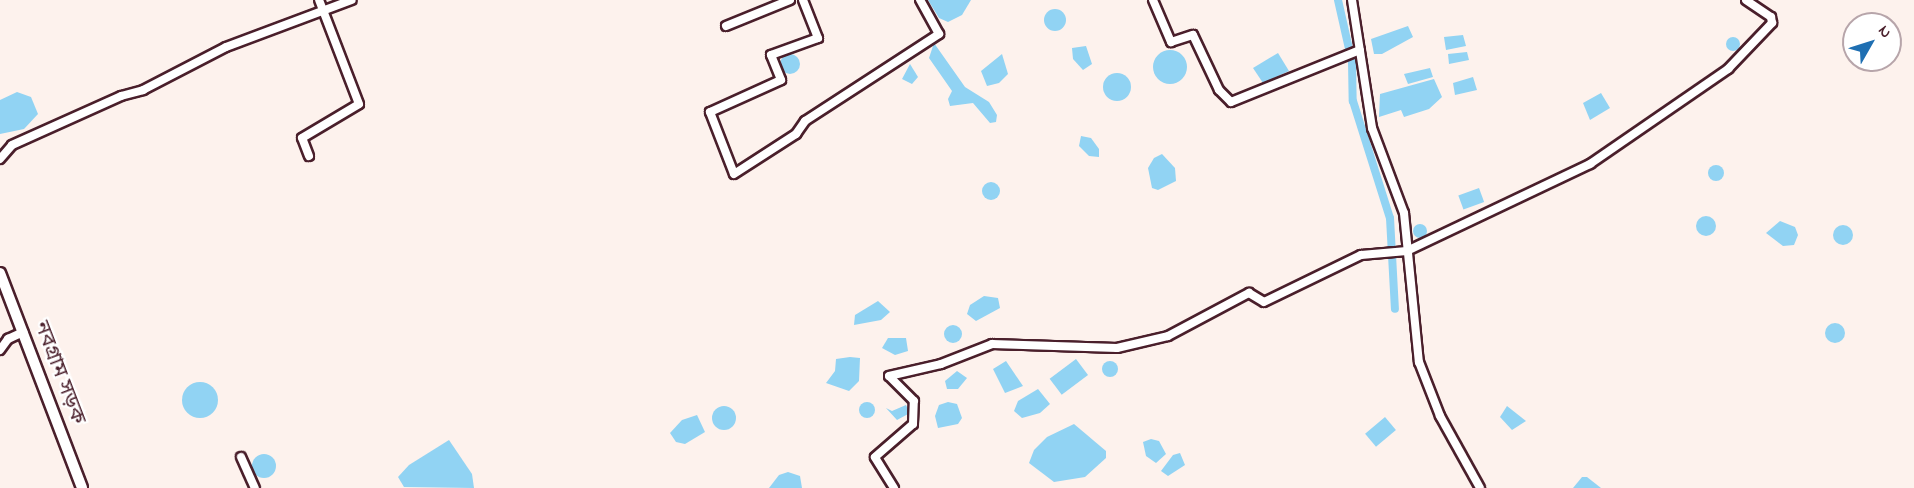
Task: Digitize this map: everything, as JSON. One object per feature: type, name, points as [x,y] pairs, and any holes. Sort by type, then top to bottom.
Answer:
[{"type":"main road","name":"নবগ্রাম সড়ক","points":[[0,273],[82,488]]},
{"type":"street","points":[[309,156],[302,138],[359,104],[326,21],[325,10],[319,0]]},
{"type":"street","points":[[0,159],[12,145],[121,96],[143,90],[264,31],[352,0]]},
{"type":"street","points":[[726,26],[790,0]]},
{"type":"street","points":[[803,0],[818,38],[771,55],[781,80],[710,112],[734,174],[796,134],[805,121],[939,34],[920,0]]},
{"type":"street","points":[[1153,0],[1171,42],[1193,35],[1219,90],[1231,102],[1358,51]]},
{"type":"street","points":[[1352,0],[1358,51],[1372,128],[1404,213],[1419,362],[1440,416],[1480,488]]},
{"type":"street","points":[[894,488],[875,457],[913,424],[914,401],[890,376],[941,364],[992,344],[1117,348],[1167,336],[1249,293],[1264,302],[1345,261],[1379,250],[1407,251],[1590,164],[1728,69],[1772,23],[1771,17],[1746,0]]},
{"type":"street","points":[[0,350],[8,339],[22,332]]},
{"type":"street","points":[[242,457],[255,488]]},
{"type":"water","points":[[928,0],[971,0],[962,15],[948,22],[939,18]]},
{"type":"water","points":[[1055,9],[1063,12],[1066,20],[1063,28],[1055,31],[1047,28],[1044,20],[1047,12]]},
{"type":"water","points":[[1408,26],[1413,37],[1382,54],[1374,54],[1371,39]]},
{"type":"water","points":[[1463,35],[1466,46],[1446,50],[1444,37]]},
{"type":"water","points":[[1730,37],[1736,37],[1740,44],[1736,51],[1730,51],[1726,47],[1726,41]]},
{"type":"water","points":[[934,43],[965,87],[989,102],[997,115],[996,122],[990,123],[973,103],[950,106],[948,99],[952,91],[929,58]]},
{"type":"water","points":[[1086,46],[1092,64],[1083,70],[1073,59],[1072,48]]},
{"type":"water","points":[[1170,50],[1182,55],[1187,67],[1182,79],[1170,84],[1158,79],[1153,67],[1158,55]]},
{"type":"water","points":[[1467,52],[1469,60],[1449,64],[1448,54]]},
{"type":"water","points":[[1278,53],[1289,71],[1263,83],[1253,68]]},
{"type":"water","points":[[790,54],[797,57],[800,64],[797,71],[790,74],[783,71],[780,64],[783,57]]},
{"type":"water","points":[[1002,54],[1008,74],[999,83],[987,86],[981,71]]},
{"type":"water","points":[[910,64],[918,77],[912,84],[902,79]]},
{"type":"water","points":[[1430,68],[1433,77],[1408,84],[1404,74]]},
{"type":"water","points":[[1117,73],[1127,77],[1131,87],[1127,97],[1117,101],[1107,97],[1103,87],[1107,77]]},
{"type":"water","points":[[1473,77],[1477,90],[1455,95],[1453,83]]},
{"type":"water","points":[[1434,79],[1442,97],[1429,109],[1404,117],[1401,110],[1379,117],[1380,94]]},
{"type":"water","points":[[17,92],[31,97],[38,114],[24,129],[0,134],[0,100]]},
{"type":"water","points":[[1601,93],[1610,108],[1590,120],[1583,103]]},
{"type":"water","points":[[1081,136],[1091,138],[1099,149],[1099,157],[1089,156],[1079,146]]},
{"type":"water","points":[[1162,154],[1175,168],[1176,181],[1158,190],[1152,188],[1148,168],[1154,158]]},
{"type":"water","points":[[1716,165],[1722,167],[1724,173],[1722,179],[1716,181],[1710,179],[1708,173],[1710,167]]},
{"type":"water","points":[[987,182],[995,182],[1000,187],[998,198],[987,200],[982,195],[982,187]]},
{"type":"water","points":[[1479,188],[1484,202],[1463,210],[1458,196]]},
{"type":"water","points":[[1706,216],[1713,219],[1716,226],[1713,233],[1706,236],[1699,233],[1696,226],[1699,219]]},
{"type":"water","points":[[1780,221],[1795,227],[1798,235],[1794,245],[1783,246],[1766,233]]},
{"type":"water","points":[[1417,224],[1423,224],[1427,231],[1423,238],[1417,238],[1413,234],[1413,228]]},
{"type":"water","points":[[1839,225],[1847,225],[1853,231],[1853,239],[1847,245],[1839,245],[1833,239],[1833,231]]},
{"type":"water","points":[[984,296],[998,298],[1000,308],[976,321],[967,314],[970,305]]},
{"type":"water","points":[[878,301],[890,312],[881,320],[854,325],[855,315]]},
{"type":"water","points":[[1835,323],[1842,326],[1845,333],[1842,340],[1835,343],[1828,340],[1825,333],[1828,326]]},
{"type":"water","points":[[953,325],[959,328],[962,334],[959,340],[953,343],[947,340],[944,334],[947,328]]},
{"type":"water","points":[[888,338],[906,338],[908,351],[895,355],[882,348]]},
{"type":"water","points":[[860,358],[859,381],[849,391],[826,383],[835,371],[836,359]]},
{"type":"water","points":[[1076,359],[1088,375],[1062,395],[1050,379]]},
{"type":"water","points":[[1006,361],[1023,386],[1005,393],[993,369]]},
{"type":"water","points":[[1110,361],[1116,363],[1118,369],[1116,375],[1110,377],[1104,375],[1102,369],[1104,363]]},
{"type":"water","points":[[957,371],[967,378],[958,389],[947,389],[945,381]]},
{"type":"water","points":[[200,382],[213,387],[218,400],[213,413],[200,418],[187,413],[182,400],[187,387]]},
{"type":"water","points":[[1038,389],[1050,404],[1040,413],[1022,418],[1014,411],[1018,401]]},
{"type":"water","points":[[864,402],[870,402],[875,410],[873,416],[864,418],[859,413],[859,407]]},
{"type":"water","points":[[948,402],[957,404],[962,418],[958,424],[938,428],[935,416],[939,405]]},
{"type":"water","points":[[906,405],[910,413],[897,420],[886,408],[892,411]]},
{"type":"water","points":[[724,406],[729,407],[735,413],[735,423],[729,429],[724,430],[719,429],[713,423],[712,418],[713,413],[719,407]]},
{"type":"water","points":[[1507,406],[1526,421],[1512,430],[1500,417]]},
{"type":"water","points":[[697,415],[705,432],[685,444],[676,442],[670,433],[682,420]]},
{"type":"water","points":[[1385,417],[1396,430],[1376,447],[1365,434]]},
{"type":"water","points":[[1074,424],[1106,451],[1106,458],[1085,477],[1054,482],[1029,463],[1034,450],[1047,437]]},
{"type":"water","points":[[1151,439],[1159,441],[1166,454],[1156,463],[1146,456],[1143,442]]},
{"type":"water","points":[[449,440],[472,474],[474,488],[404,487],[398,477],[409,465]]},
{"type":"water","points":[[1180,453],[1185,465],[1168,476],[1161,471],[1173,455]]},
{"type":"water","points":[[264,454],[269,455],[275,461],[275,471],[269,477],[264,478],[259,477],[253,471],[252,466],[253,461],[259,455]]},
{"type":"water","points":[[788,472],[800,476],[802,488],[769,488],[779,475]]},
{"type":"water","points":[[1582,477],[1587,477],[1601,488],[1573,488]]},
{"type":"waterway","points":[[1338,0],[1352,62],[1353,101],[1390,218],[1395,309]]}]
